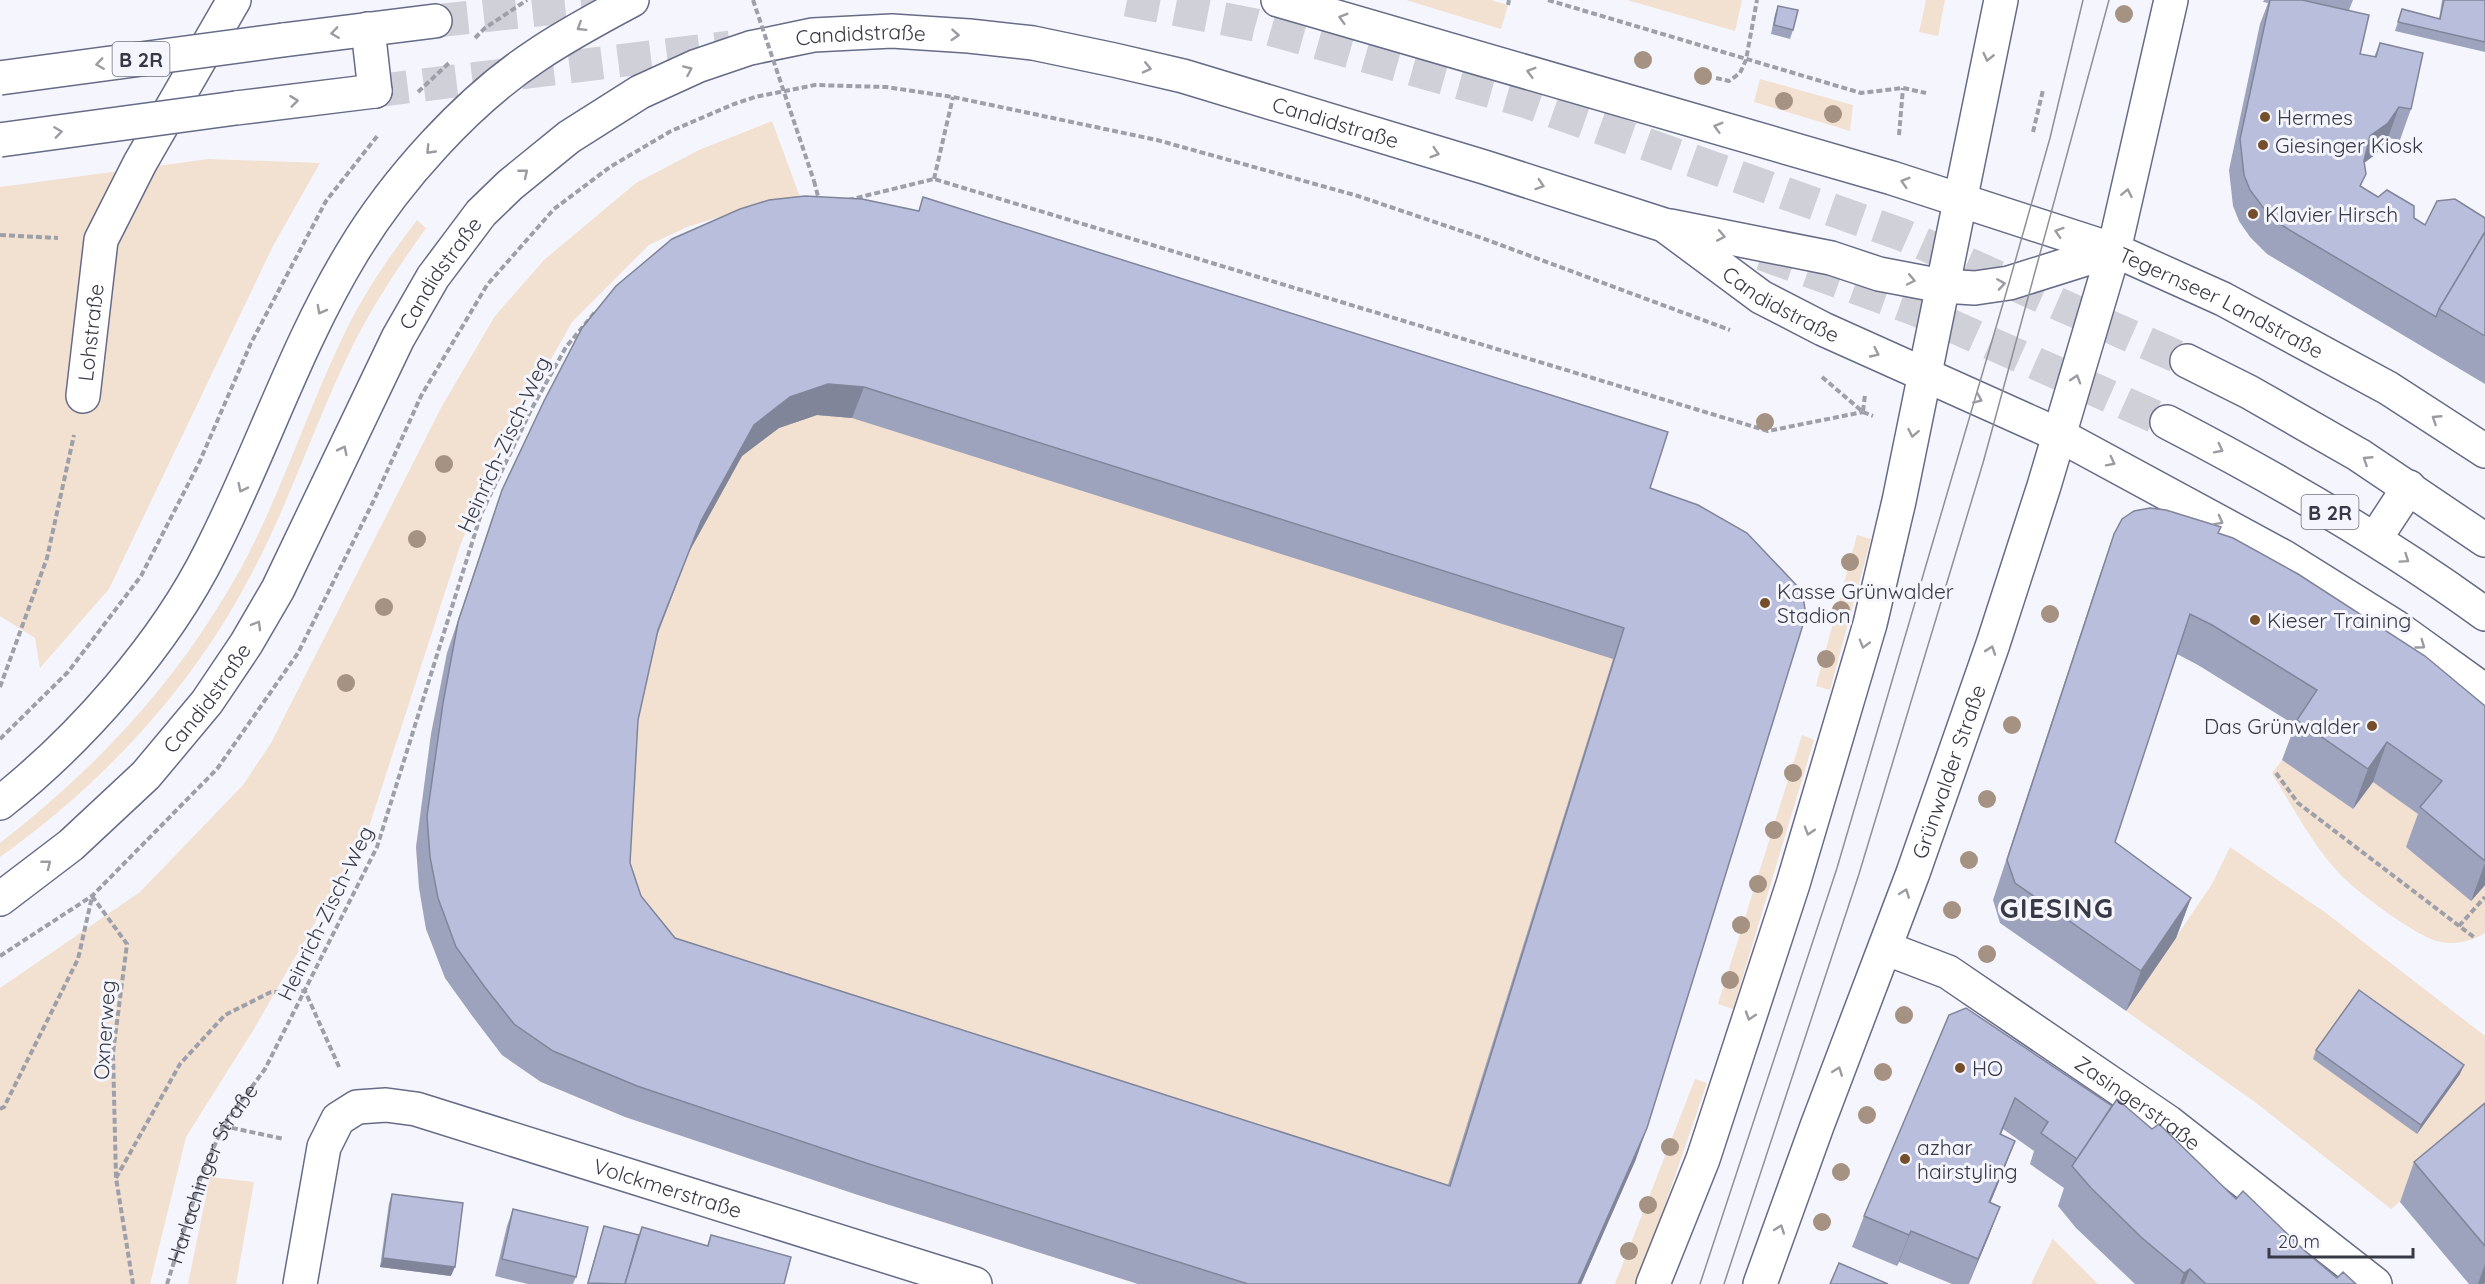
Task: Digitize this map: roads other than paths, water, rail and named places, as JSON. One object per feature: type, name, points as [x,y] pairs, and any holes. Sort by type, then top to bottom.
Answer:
[{"type":"main road","name":"Lohstraße","points":[[83,396],[101,240],[140,163],[234,0]]},
{"type":"main road","points":[[0,803],[23,785],[87,722],[134,669],[173,615],[210,554],[246,478],[288,377],[319,313],[352,252],[384,204],[421,160],[483,97],[535,56],[592,20],[633,0]]},
{"type":"main road","points":[[1278,0],[1961,199],[2114,250]]},
{"type":"main road","points":[[1653,1284],[1703,1159],[1817,805],[1870,624],[1899,501],[2001,0]]},
{"type":"main road","name":"Tegernseer Landstraße","points":[[2171,0],[2114,250],[2223,298],[2388,388],[2485,451]]},
{"type":"main road","name":"B 2R","points":[[0,78],[435,21]]},
{"type":"main road","points":[[0,140],[375,91],[368,29]]},
{"type":"main road","name":"Candidstraße","points":[[0,900],[71,845],[146,775],[207,702],[246,644],[278,589],[398,338],[433,277],[482,213],[510,185],[569,137],[640,92],[697,66],[750,48],[813,35],[892,31],[1033,43],[1183,76],[1664,225],[1761,297],[1924,376],[2059,435]]},
{"type":"main road","points":[[1664,225],[1832,258],[1880,274],[1942,286],[1975,288],[2009,283],[2114,250]]},
{"type":"main road","name":"Grünwalder Straße","points":[[1760,1284],[1885,948],[1993,644],[2114,250]]},
{"type":"main road","points":[[2187,361],[2249,392],[2359,455],[2485,540]]},
{"type":"main road","name":"B 2R","points":[[2167,423],[2253,467],[2375,539],[2485,614]]},
{"type":"main road","points":[[2059,435],[2284,557],[2396,627],[2485,691]]},
{"type":"main road","points":[[2375,539],[2409,487]]},
{"type":"main road","name":"Zasingerstraße","points":[[1885,948],[1948,972],[2159,1115],[2375,1284]]},
{"type":"main road","name":"Volckmerstraße","points":[[300,1284],[324,1147],[338,1119],[357,1107],[386,1105],[416,1109],[975,1284]]},
{"type":"tunnel","points":[[435,21],[631,0]]},
{"type":"tunnel","points":[[1127,0],[1255,25],[1524,101],[1903,235],[2187,361]]},
{"type":"tunnel","points":[[375,91],[730,47]]},
{"type":"tunnel","points":[[1762,254],[1914,309],[2167,422]]},
{"type":"tram line","points":[[1700,1284],[1837,868],[2009,283],[2050,138],[2083,0]]},
{"type":"tram line","points":[[1724,1284],[1859,874],[1983,463],[2109,0]]},
{"type":"place","name":"Hermes","points":[[2265,117]]},
{"type":"place","name":"Giesinger Kiosk","points":[[2263,145]]},
{"type":"place","name":"Klavier Hirsch","points":[[2253,214]]},
{"type":"place","name":"Kasse Grünwalder Stadion","points":[[1765,603]]},
{"type":"place","name":"Kieser Training","points":[[2255,620]]},
{"type":"place","name":"Das Grünwalder","points":[[2372,726]]},
{"type":"place","name":"HO","points":[[1960,1068]]},
{"type":"place","name":"azhar hairstyling","points":[[1905,1159]]},
{"type":"district","name":"GIESING","points":[[2057,908]]}]
